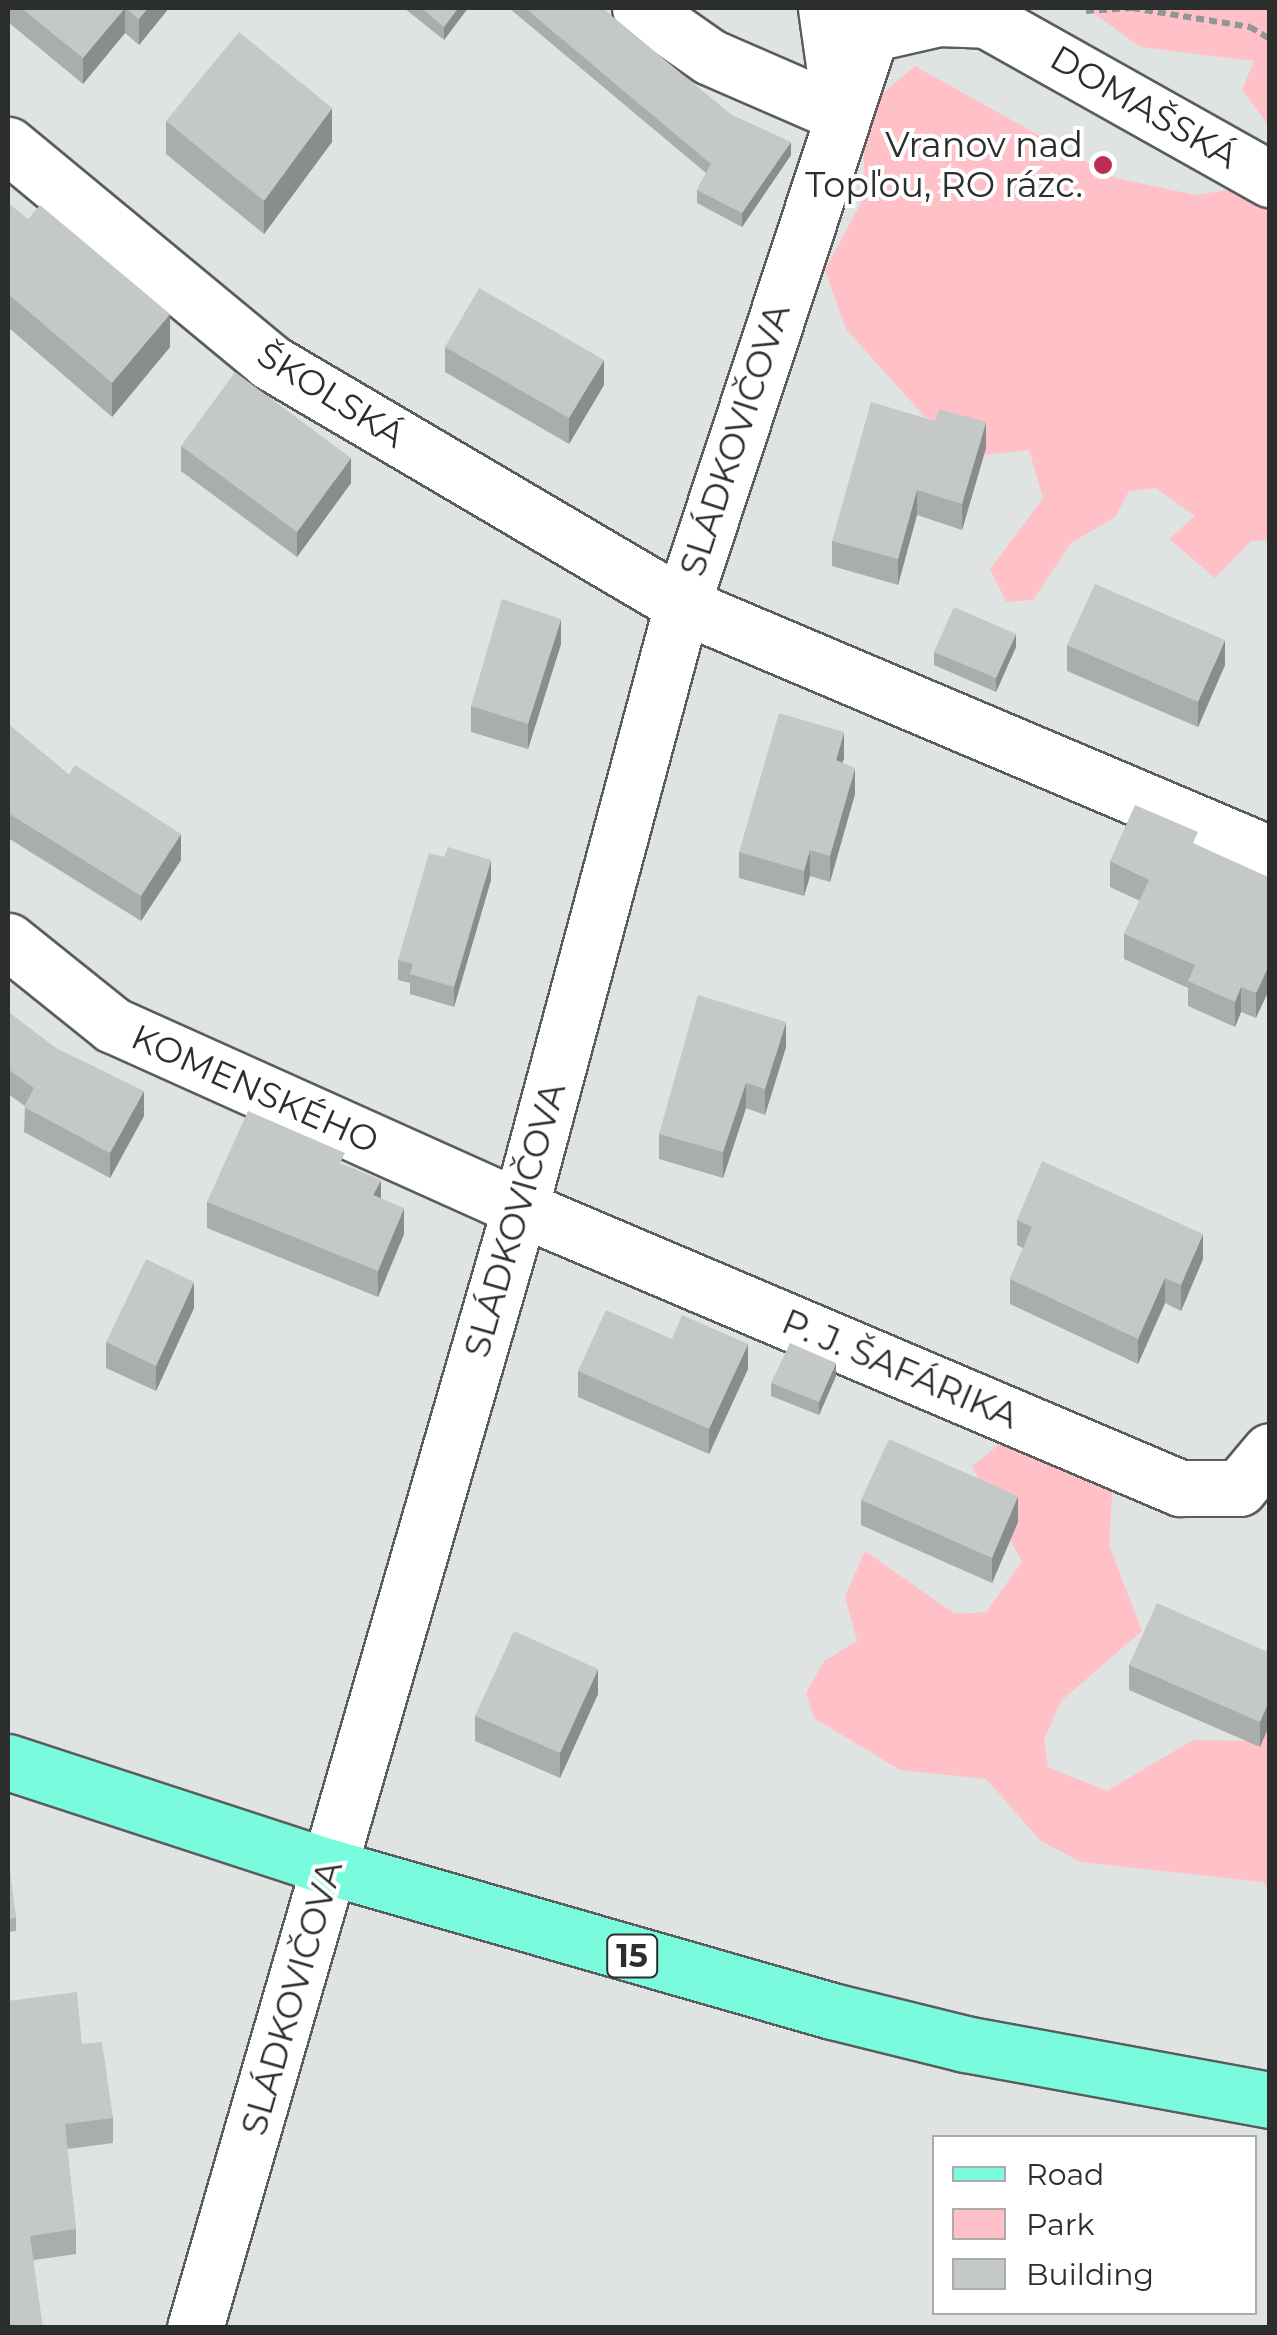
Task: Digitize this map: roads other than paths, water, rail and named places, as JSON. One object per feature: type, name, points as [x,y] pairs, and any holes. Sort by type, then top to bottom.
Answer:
[{"type":"main road","name":"15","points":[[8,1762],[330,1867],[870,2020],[1270,2100]]},
{"type":"street","points":[[640,8],[710,57],[841,114],[858,16],[990,20]]},
{"type":"street","name":"DOMAŠSKÁ","points":[[990,20],[1270,179]]},
{"type":"street","name":"SLÁDKOVIČOVA","points":[[196,2328],[520,1208],[682,604],[841,114]]},
{"type":"street","name":"ŠKOLSKÁ","points":[[8,144],[270,362],[682,604]]},
{"type":"street","points":[[682,604],[1270,854]]},
{"type":"street","name":"KOMENSKÉHO","points":[[8,941],[113,1025],[520,1208]]},
{"type":"street","name":"P. J. ŠAFÁRIKA","points":[[520,1208],[1180,1488],[1239,1488],[1270,1450]]},
{"type":"place","name":"Vranov nad Topľou, RO rázc.","points":[[1103,165]]}]
